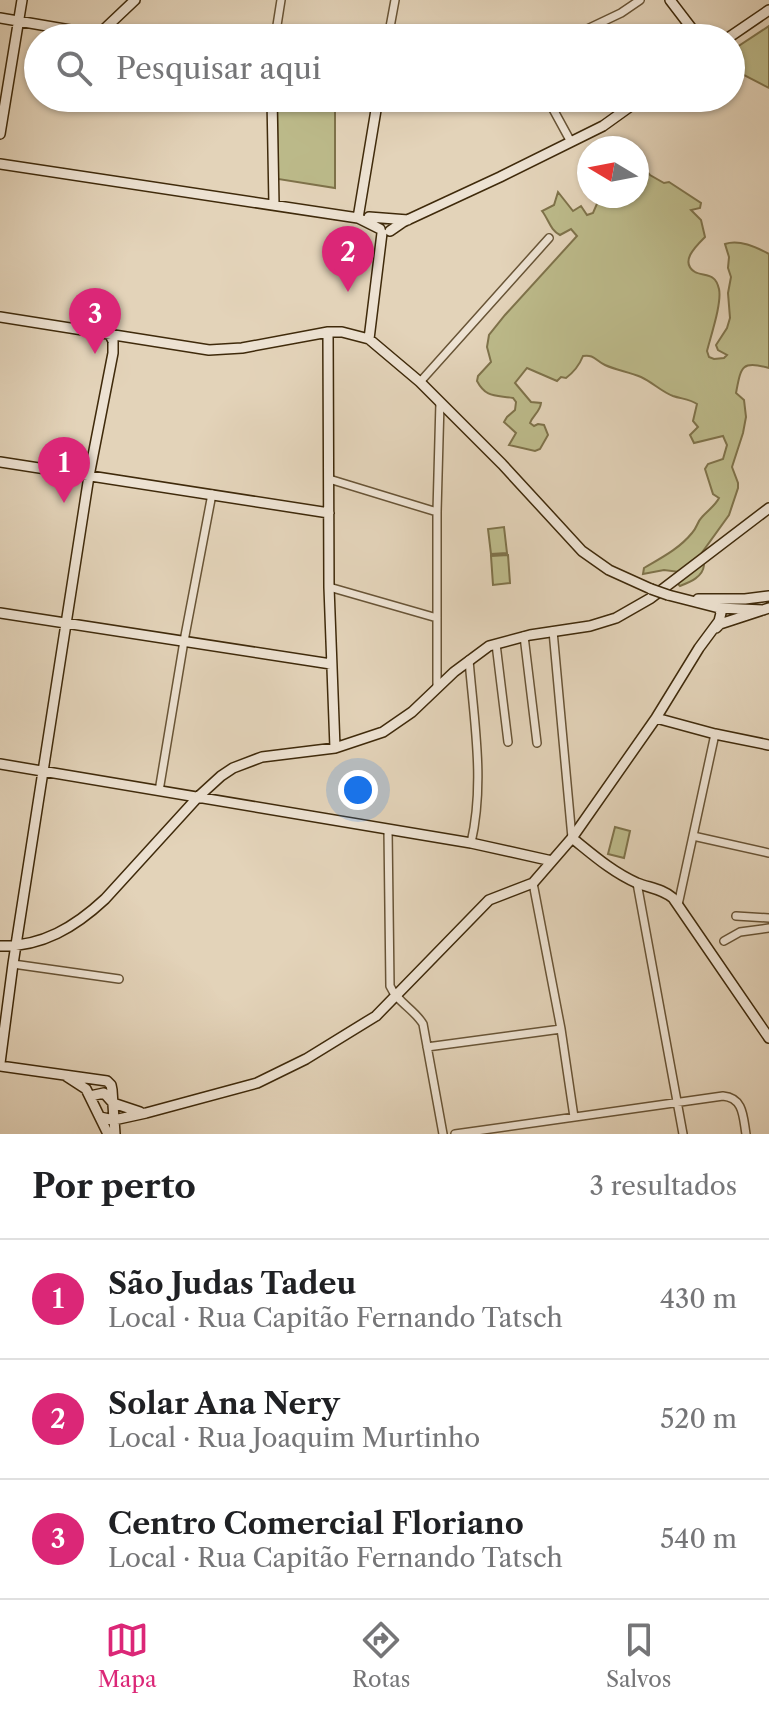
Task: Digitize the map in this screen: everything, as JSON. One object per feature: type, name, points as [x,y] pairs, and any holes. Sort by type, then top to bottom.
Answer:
[{"type":"main road","points":[[0,134],[22,0]]},
{"type":"main road","points":[[110,24],[135,0]]},
{"type":"main road","points":[[670,0],[688,24]]},
{"type":"main road","points":[[745,26],[769,10]]},
{"type":"main road","points":[[0,18],[35,24]]},
{"type":"main road","points":[[272,112],[274,205]]},
{"type":"main road","points":[[358,213],[376,112]]},
{"type":"main road","points":[[358,213],[385,228],[405,221],[603,126],[622,112]]},
{"type":"main road","points":[[0,164],[274,205],[358,213],[385,228]]},
{"type":"main road","points":[[369,217],[405,221]]},
{"type":"main road","points":[[369,339],[385,228]]},
{"type":"main road","points":[[0,317],[209,350],[328,332],[369,339],[440,401],[582,551],[609,570],[641,585],[667,590],[686,600],[719,608],[766,609]]},
{"type":"main road","points":[[328,332],[329,587],[335,748]]},
{"type":"main road","points":[[109,333],[113,353],[89,476],[0,1065],[107,1081],[111,1085],[115,1134]]},
{"type":"main road","points":[[113,353],[119,339],[125,336]]},
{"type":"main road","points":[[0,462],[329,513]]},
{"type":"main road","points":[[0,946],[52,937],[89,914],[198,797],[221,776],[244,762],[275,754],[335,748],[391,728],[469,660],[496,644],[607,621],[667,590],[769,508]]},
{"type":"main road","points":[[686,600],[769,598]]},
{"type":"main road","points":[[100,1117],[114,1120],[257,1083],[376,1016],[489,900],[533,883],[572,838],[656,718],[709,632],[719,621],[769,598]]},
{"type":"main road","points":[[719,608],[719,621]]},
{"type":"main road","points":[[709,632],[720,624],[766,609]]},
{"type":"main road","points":[[0,613],[331,664]]},
{"type":"main road","points":[[656,718],[769,745]]},
{"type":"main road","points":[[0,764],[471,843],[552,861]]},
{"type":"main road","points":[[572,838],[604,864],[637,883],[667,893],[712,948],[769,1038]]},
{"type":"main road","points":[[63,1074],[84,1087],[108,1134]]},
{"type":"main road","points":[[90,1096],[104,1093],[113,1103],[146,1113]]},
{"type":"street","points":[[277,24],[281,0]]},
{"type":"street","points":[[391,24],[395,0]]},
{"type":"street","points":[[598,24],[640,0]]},
{"type":"street","points":[[555,112],[571,142]]},
{"type":"street","points":[[420,382],[549,238]]},
{"type":"street","points":[[437,688],[440,401]]},
{"type":"street","points":[[329,479],[437,512]]},
{"type":"street","points":[[159,791],[212,494]]},
{"type":"street","points":[[329,587],[437,618]]},
{"type":"street","points":[[553,631],[572,838]]},
{"type":"street","points":[[524,636],[537,743]]},
{"type":"street","points":[[496,644],[508,742]]},
{"type":"street","points":[[469,660],[479,784],[471,843]]},
{"type":"street","points":[[678,905],[715,734]]},
{"type":"street","points":[[388,830],[389,978],[396,997],[422,1021],[443,1134]]},
{"type":"street","points":[[693,836],[769,853]]},
{"type":"street","points":[[533,883],[574,1117]]},
{"type":"street","points":[[637,883],[683,1134]]},
{"type":"street","points":[[736,916],[769,918]]},
{"type":"street","points":[[724,941],[740,932],[769,928]]},
{"type":"street","points":[[13,964],[119,979]]},
{"type":"street","points":[[427,1047],[561,1029]]},
{"type":"street","points":[[455,1134],[723,1096],[731,1097],[740,1104],[746,1134]]},
{"type":"shaded area","points":[[769,26],[769,88],[745,76],[745,42]]},
{"type":"shaded area","points":[[277,112],[335,112],[335,188],[278,179]]},
{"type":"shaded area","points":[[649,174],[664,183],[669,182],[701,203],[700,208],[691,210],[701,220],[705,237],[691,254],[689,264],[695,272],[714,279],[719,289],[718,311],[707,351],[709,357],[714,359],[727,355],[716,345],[730,318],[728,293],[731,277],[725,244],[742,243],[769,254],[769,368],[748,366],[739,377],[736,393],[744,400],[746,417],[732,467],[738,488],[729,515],[696,561],[704,565],[701,573],[680,586],[676,582],[680,572],[664,570],[643,574],[644,568],[687,539],[719,498],[713,494],[705,469],[708,464],[723,459],[727,445],[723,436],[694,443],[690,435],[698,427],[693,421],[697,404],[590,356],[583,356],[566,378],[561,377],[557,381],[527,368],[515,383],[531,402],[541,403],[530,423],[534,426],[544,425],[548,435],[540,449],[535,451],[509,445],[516,433],[504,422],[515,410],[513,398],[488,393],[477,381],[491,362],[487,347],[489,335],[577,236],[571,229],[560,235],[557,233],[542,211],[554,205],[558,192],[573,211],[582,208],[587,215],[595,208],[649,208]]},
{"type":"shaded area","points":[[504,527],[507,553],[491,554],[488,529]]},
{"type":"shaded area","points":[[508,555],[510,583],[493,585],[491,556]]},
{"type":"shaded area","points":[[615,827],[630,831],[624,858],[608,854]]},
{"type":"place","name":"Solar Ana Nery","points":[[348,292]]},
{"type":"place","name":"Centro Comercial Floriano","points":[[95,354]]},
{"type":"place","name":"São Judas Tadeu","points":[[64,503]]}]
